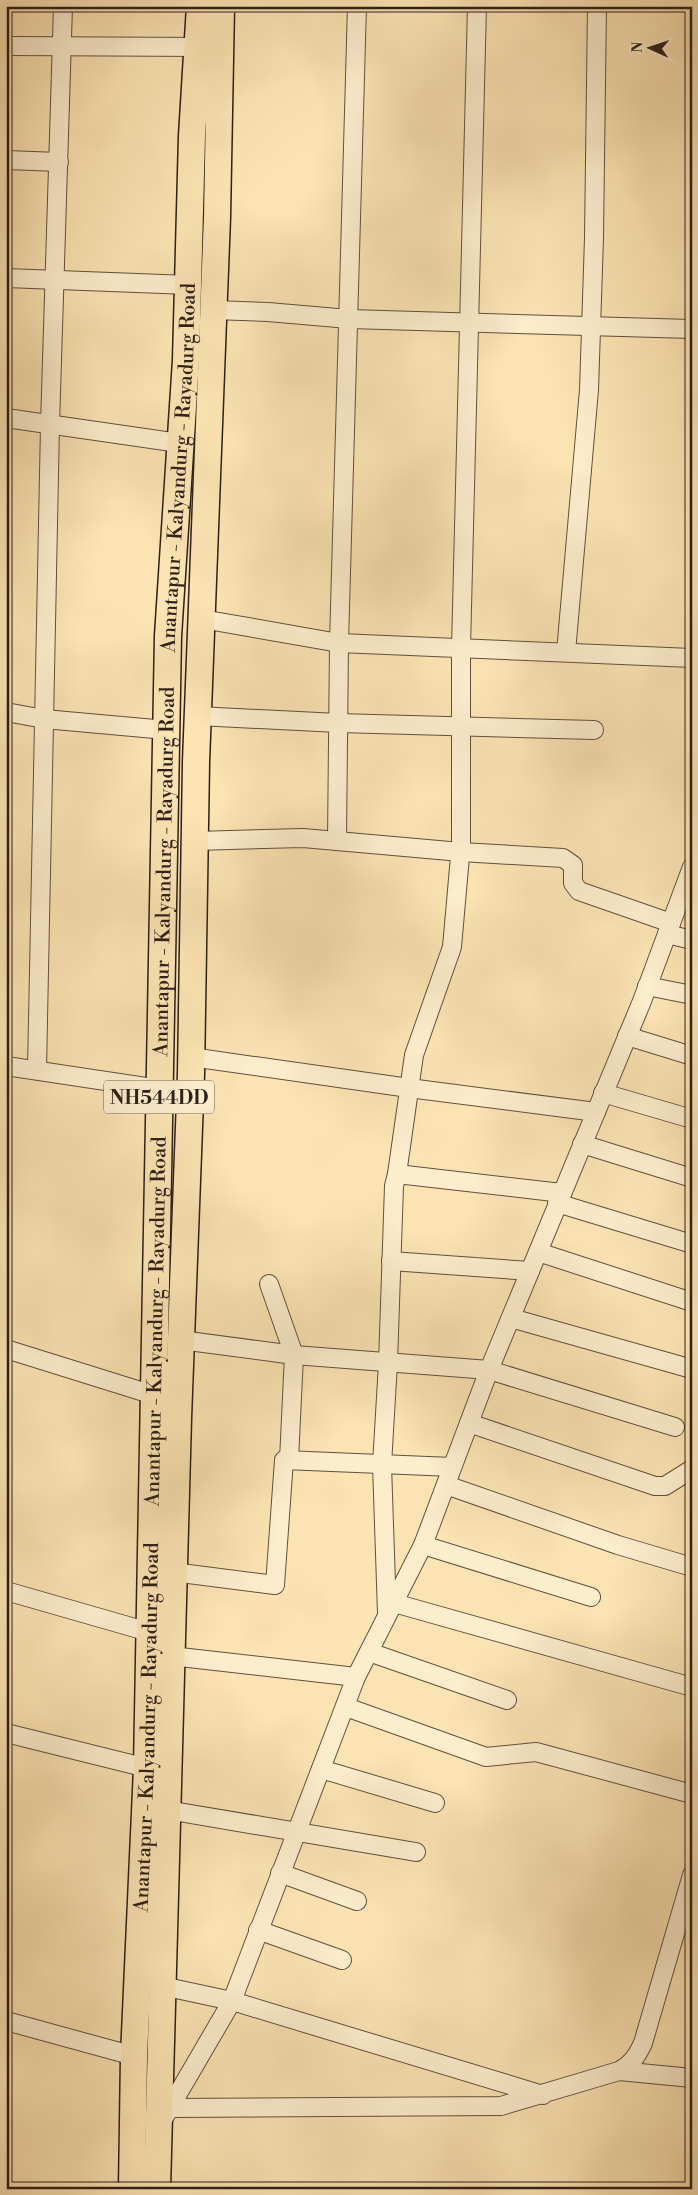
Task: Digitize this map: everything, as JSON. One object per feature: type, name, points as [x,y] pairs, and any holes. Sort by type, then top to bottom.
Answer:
[{"type":"highway","name":"Anantapur - Kalyandurg - Rayadurg Road","points":[[132,2189],[134,2056],[146,1768],[149,1632],[166,1398],[181,1340],[191,1057],[198,716],[213,310],[210,47],[200,6]]},
{"type":"highway","name":"Anantapur - Kalyandurg - Rayadurg Road","points":[[157,2189],[163,2119],[162,1986],[173,1572],[166,1398],[159,1089],[168,636],[189,285],[192,136],[210,47],[222,6]]},
{"type":"street","points":[[37,1070],[50,425],[64,47],[63,6]]},
{"type":"street","points":[[337,841],[339,643],[357,6]]},
{"type":"street","points":[[390,1609],[382,1464],[388,1363],[394,1186],[414,1055],[452,947],[461,852],[460,648],[477,6]]},
{"type":"street","points":[[566,652],[590,390],[596,6]]},
{"type":"street","points":[[6,46],[210,47]]},
{"type":"street","points":[[6,160],[59,162]]},
{"type":"street","points":[[6,278],[189,285]]},
{"type":"street","points":[[213,310],[268,312],[349,319],[469,324],[692,329]]},
{"type":"street","points":[[6,418],[179,443]]},
{"type":"street","points":[[202,619],[339,643],[692,658]]},
{"type":"street","points":[[6,712],[44,719],[166,730]]},
{"type":"street","points":[[198,716],[338,723],[594,730]]},
{"type":"street","points":[[195,841],[303,838],[461,852],[563,858],[573,865],[573,883],[578,891],[669,928],[692,940]]},
{"type":"street","points":[[163,2119],[232,2000],[356,1677],[423,1545],[489,1370],[648,986],[691,873]]},
{"type":"street","points":[[648,986],[692,995]]},
{"type":"street","points":[[627,1036],[692,1056]]},
{"type":"street","points":[[191,1057],[596,1112]]},
{"type":"street","points":[[6,1066],[159,1089]]},
{"type":"street","points":[[603,1093],[692,1119]]},
{"type":"street","points":[[582,1144],[692,1178]]},
{"type":"street","points":[[397,1174],[560,1198],[692,1244]]},
{"type":"street","points":[[538,1252],[692,1302]]},
{"type":"street","points":[[391,1261],[530,1271]]},
{"type":"street","points":[[269,1284],[294,1355],[290,1460]]},
{"type":"street","points":[[510,1318],[692,1369]]},
{"type":"street","points":[[181,1340],[294,1355],[489,1370],[675,1427]]},
{"type":"street","points":[[6,1349],[166,1398]]},
{"type":"street","points":[[469,1423],[655,1486],[665,1486],[692,1469]]},
{"type":"street","points":[[173,1572],[275,1585],[284,1460],[452,1467]]},
{"type":"street","points":[[446,1485],[618,1545],[692,1567]]},
{"type":"street","points":[[423,1545],[591,1597]]},
{"type":"street","points":[[6,1591],[149,1632]]},
{"type":"street","points":[[390,1609],[692,1687]]},
{"type":"street","points":[[369,1652],[507,1700]]},
{"type":"street","points":[[171,1656],[356,1677]]},
{"type":"street","points":[[346,1707],[486,1757],[536,1752],[692,1794]]},
{"type":"street","points":[[6,1733],[146,1768]]},
{"type":"street","points":[[321,1769],[435,1803]]},
{"type":"street","points":[[167,1810],[296,1830],[416,1852]]},
{"type":"street","points":[[280,1873],[357,1901]]},
{"type":"street","points":[[163,2119],[501,2106],[619,2071],[630,2065],[643,2043],[692,1875]]},
{"type":"street","points":[[258,1930],[342,1960]]},
{"type":"street","points":[[162,1986],[232,2000],[543,2095]]},
{"type":"street","points":[[6,2021],[134,2056]]},
{"type":"street","points":[[619,2071],[692,2078]]}]
